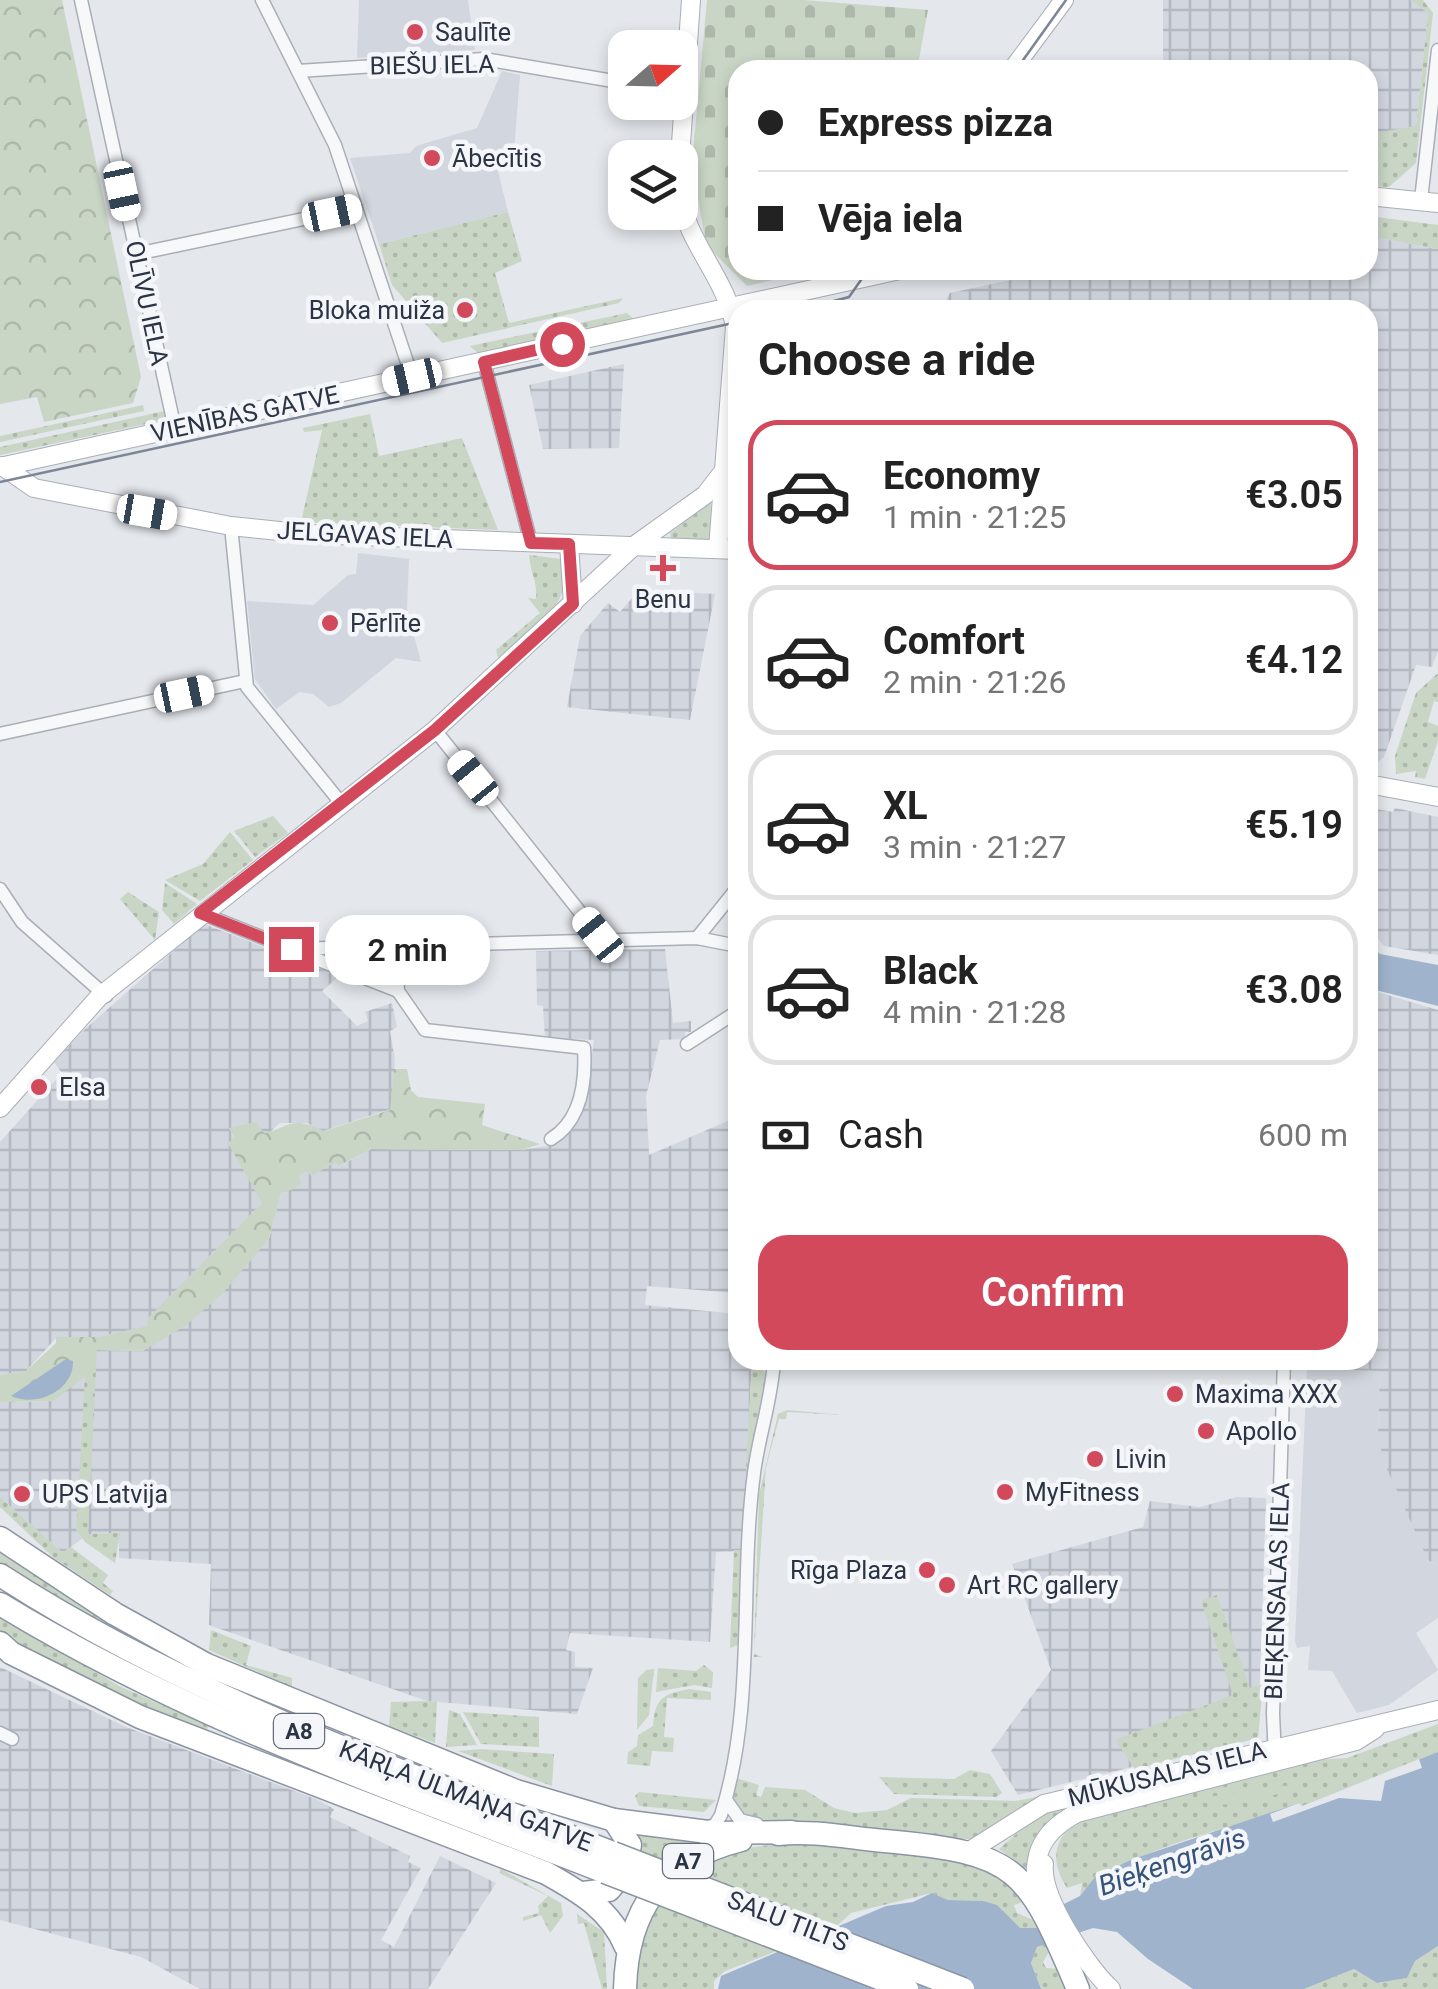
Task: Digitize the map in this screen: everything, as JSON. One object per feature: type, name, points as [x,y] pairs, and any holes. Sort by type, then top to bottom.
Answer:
[{"type":"highway","points":[[0,1538],[152,1636],[264,1691],[502,1786],[614,1820],[698,1830],[792,1832]]},
{"type":"highway","name":"KĀRĻA ULMAŅA GATVE","points":[[0,1574],[97,1635],[243,1708],[609,1862]]},
{"type":"highway","name":"KĀRĻA ULMAŅA GATVE","points":[[0,1604],[86,1656],[228,1724],[609,1862]]},
{"type":"highway","points":[[4,1648],[140,1718],[503,1855],[583,1893],[614,1923],[626,1947]]},
{"type":"highway","points":[[583,1893],[609,1890],[624,1872],[630,1844],[614,1820]]},
{"type":"highway","name":"MŪKUSALAS IELA","points":[[625,1989],[626,1947],[640,1914],[676,1868],[720,1845],[792,1832],[972,1850],[998,1860],[1045,1899],[1072,1966]]},
{"type":"highway","name":"SALU TILTS","points":[[609,1862],[907,1989]]},
{"type":"highway","name":"SALU TILTS","points":[[609,1862],[963,1989]]},
{"type":"highway","name":"A7","points":[[1072,1966],[1099,1989]]},
{"type":"street","name":"OLĪVU IELA","points":[[81,0],[174,429]]},
{"type":"street","points":[[262,0],[326,124],[412,377]]},
{"type":"street","points":[[688,30],[691,0]]},
{"type":"street","points":[[1019,60],[1064,0]]},
{"type":"street","points":[[1378,197],[1430,202],[1438,50]]},
{"type":"street","name":"BIEŠU IELA","points":[[298,71],[484,59],[608,80]]},
{"type":"street","points":[[136,254],[356,208]]},
{"type":"street","points":[[692,230],[728,302]]},
{"type":"street","name":"VIENĪBAS GATVE","points":[[762,300],[840,280]]},
{"type":"street","name":"VIENĪBAS GATVE","points":[[1,467],[728,309]]},
{"type":"street","points":[[484,362],[531,543]]},
{"type":"street","points":[[718,549],[728,439]]},
{"type":"street","name":"JELGAVAS IELA","points":[[1,467],[34,488],[231,526],[308,534],[728,550]]},
{"type":"street","points":[[0,1108],[88,1013],[200,913],[435,730],[635,545],[704,495],[722,473]]},
{"type":"street","points":[[231,526],[245,681],[341,803]]},
{"type":"street","points":[[569,544],[573,604]]},
{"type":"street","points":[[0,734],[245,681]]},
{"type":"street","points":[[435,730],[603,941]]},
{"type":"street","points":[[1378,786],[1438,797]]},
{"type":"street","points":[[1,892],[22,922],[106,996]]},
{"type":"street","points":[[697,938],[728,899]]},
{"type":"street","points":[[200,913],[398,991]]},
{"type":"street","points":[[291,949],[697,938],[728,944]]},
{"type":"street","points":[[395,944],[398,991],[425,1030],[494,1040],[576,1044],[584,1048],[584,1092],[562,1130],[551,1139]]},
{"type":"street","points":[[687,1044],[728,1017]]},
{"type":"street","points":[[698,1830],[719,1821],[739,1727],[754,1472],[771,1399],[773,1370]]},
{"type":"street","name":"BIEĶENSALAS IELA","points":[[1275,1755],[1284,1370]]},
{"type":"street","points":[[0,1526],[62,1579]]},
{"type":"street","name":"MŪKUSALAS IELA","points":[[1045,1899],[1033,1870],[1037,1849],[1047,1833],[1066,1819],[1350,1729],[1375,1729],[1438,1710]]},
{"type":"street","name":"MŪKUSALAS IELA","points":[[972,1850],[1044,1804],[1275,1755]]},
{"type":"street","points":[[726,1800],[740,1820],[792,1832]]},
{"type":"street","name":"MŪKUSALAS IELA","points":[[1072,1966],[1090,1969],[1111,1989]]},
{"type":"shaded area","name":"Saulīte","points":[[359,0],[468,0],[475,50],[357,58]]},
{"type":"shaded area","points":[[1163,0],[1411,0],[1428,13],[1416,127],[1378,133],[1378,60],[1163,60]]},
{"type":"shaded area","name":"Ābecītis","points":[[502,71],[520,75],[514,152],[496,163],[508,212],[379,244],[350,158],[410,153],[416,146],[477,128]]},
{"type":"shaded area","points":[[1378,238],[1438,249],[1438,651],[1432,667],[1416,665],[1384,757],[1378,762],[1378,300],[946,300],[950,293],[1011,280],[1378,280]]},
{"type":"shaded area","points":[[624,364],[619,448],[543,449],[529,385]]},
{"type":"shaded area","name":"Pērlīte","points":[[358,553],[409,559],[407,609],[421,662],[396,658],[341,703],[329,707],[313,694],[299,692],[276,709],[255,679],[247,601],[313,605],[348,575],[356,574]]},
{"type":"shaded area","points":[[639,590],[715,594],[690,720],[567,707],[580,636],[608,603],[620,612]]},
{"type":"shaded area","points":[[1395,808],[1438,817],[1438,955],[1384,946],[1378,938],[1378,809],[1393,812]]},
{"type":"shaded area","points":[[204,924],[339,976],[322,991],[357,1026],[368,1021],[365,1012],[392,1003],[397,1027],[390,1031],[395,1060],[391,1109],[323,1131],[307,1123],[280,1123],[270,1132],[231,1133],[234,1139],[228,1143],[263,1202],[149,1318],[148,1326],[98,1337],[57,1337],[26,1371],[0,1375],[0,1142],[62,1073],[54,1062],[83,1031]]},
{"type":"shaded area","points":[[665,949],[673,1023],[691,1021],[691,1032],[685,1032],[685,1039],[660,1040],[646,1096],[649,1155],[728,1121],[728,1292],[647,1286],[645,1305],[728,1313],[728,1370],[751,1370],[742,1551],[716,1552],[710,1642],[570,1633],[566,1650],[575,1652],[575,1667],[593,1668],[577,1714],[427,1701],[209,1625],[211,1564],[119,1558],[119,1533],[88,1534],[63,1553],[0,1497],[0,1402],[53,1401],[97,1350],[143,1351],[269,1239],[281,1193],[301,1186],[298,1176],[308,1170],[311,1175],[337,1161],[340,1166],[371,1149],[522,1150],[558,1144],[586,1096],[594,1040],[545,1038],[543,1006],[537,1005],[536,951]]},
{"type":"shaded area","points":[[1378,992],[1438,1010],[1438,1566],[1428,1560],[1383,1460],[1378,1432],[1380,1371],[1344,1370],[1378,1370]]},
{"type":"shaded area","points":[[1307,1370],[1380,1371],[1378,1432],[1428,1560],[1438,1566],[1438,1618],[1416,1633],[1438,1670],[1389,1705],[1357,1713],[1332,1671],[1308,1670],[1310,1646],[1297,1648]]},
{"type":"shaded area","points":[[1237,1497],[1266,1498],[1258,1736],[1018,1795],[991,1751],[1051,1670],[1012,1564],[1143,1527],[1150,1501],[1200,1507]]},
{"type":"shaded area","points":[[0,1667],[126,1727],[318,1800],[334,1809],[330,1817],[410,1856],[408,1862],[421,1868],[381,1940],[394,1947],[440,1856],[496,1883],[428,1989],[200,1989],[141,1957],[0,1920]]},
{"type":"green space","points":[[0,0],[62,0],[141,377],[133,403],[44,422],[37,397],[0,404]]},
{"type":"green space","points":[[707,0],[804,0],[928,10],[919,60],[728,60],[728,267],[706,245],[698,199],[698,140],[694,140]]},
{"type":"green space","points":[[1410,0],[1423,0],[1433,13],[1416,163],[1389,187],[1378,186],[1378,132],[1416,126],[1428,13]]},
{"type":"green space","points":[[508,212],[522,261],[495,273],[509,323],[623,298],[619,303],[442,343],[392,285],[379,244]]},
{"type":"green space","points":[[1378,217],[1438,225],[1438,249],[1378,238]]},
{"type":"green space","points":[[741,280],[773,280],[747,286]]},
{"type":"green space","points":[[627,313],[635,320],[478,353],[470,346]]},
{"type":"green space","points":[[143,405],[144,411],[0,442],[0,436]]},
{"type":"green space","points":[[165,411],[165,420],[0,455],[0,447]]},
{"type":"green space","points":[[370,414],[379,456],[462,438],[498,530],[301,522],[322,430],[304,432],[303,428]]},
{"type":"green space","points":[[711,502],[710,540],[671,538],[670,533]]},
{"type":"green space","points":[[529,555],[561,559],[563,589],[547,616],[499,661],[496,650],[540,613],[528,598],[536,599]]},
{"type":"green space","points":[[1438,673],[1438,702],[1434,701],[1428,722],[1438,726],[1438,741],[1425,779],[1415,777],[1416,771],[1396,774],[1395,756],[1416,693]]},
{"type":"green space","points":[[273,816],[288,833],[255,857],[234,831]]},
{"type":"green space","points":[[230,832],[253,860],[200,901],[165,880],[203,864]]},
{"type":"green space","points":[[165,883],[197,904],[174,924],[162,910]]},
{"type":"green space","points":[[128,892],[159,912],[155,940],[120,899]]},
{"type":"green space","points":[[394,1069],[407,1069],[411,1090],[418,1097],[485,1104],[482,1125],[540,1144],[522,1150],[371,1149],[311,1176],[307,1171],[299,1176],[301,1186],[281,1193],[269,1239],[222,1294],[185,1326],[143,1351],[97,1350],[96,1368],[53,1401],[0,1402],[0,1375],[26,1371],[56,1343],[56,1337],[98,1337],[147,1326],[148,1318],[262,1203],[228,1143],[234,1138],[229,1128],[256,1122],[264,1133],[296,1123],[324,1131],[390,1110]]},
{"type":"green space","points":[[96,1368],[88,1534],[120,1533],[115,1563],[85,1542],[76,1530],[85,1376]]},
{"type":"green space","points":[[752,1370],[763,1370],[763,1411],[745,1487]]},
{"type":"green space","points":[[787,1410],[843,1415],[787,1412],[786,1419],[779,1419],[766,1467],[754,1651],[759,1495],[778,1414]]},
{"type":"green space","points":[[0,1497],[62,1552],[71,1547],[108,1575],[103,1583],[113,1591],[110,1595],[54,1558],[0,1507]]},
{"type":"green space","points":[[0,1544],[244,1689],[243,1694],[149,1651],[58,1601],[0,1564]]},
{"type":"green space","points":[[734,1550],[742,1550],[738,1645],[730,1648]]},
{"type":"green space","points":[[1217,1595],[1250,1688],[1263,1684],[1258,1738],[1135,1769],[1115,1740],[1233,1695],[1201,1601]]},
{"type":"green space","points":[[0,1615],[119,1686],[209,1726],[204,1734],[37,1658],[0,1634]]},
{"type":"green space","points":[[211,1630],[251,1646],[246,1665],[292,1678],[292,1687],[209,1650]]},
{"type":"green space","points":[[704,1665],[713,1672],[712,1688],[694,1685],[656,1692],[658,1668],[696,1671]]},
{"type":"green space","points":[[654,1669],[649,1715],[637,1730],[638,1678],[646,1670]]},
{"type":"green space","points":[[689,1689],[711,1692],[711,1700],[667,1698],[664,1737],[674,1738],[673,1752],[652,1751],[650,1766],[627,1764],[628,1752],[637,1746],[638,1735],[653,1726],[662,1699]]},
{"type":"green space","points":[[391,1702],[437,1702],[435,1743],[389,1726]]},
{"type":"green space","points":[[449,1710],[460,1714],[477,1745],[446,1747]]},
{"type":"green space","points":[[463,1712],[539,1717],[539,1747],[481,1744]]},
{"type":"green space","points":[[1438,1724],[1438,1752],[1379,1788],[1264,1817],[1154,1851],[1096,1880],[1080,1896],[1082,1883],[1067,1888],[1058,1870],[1058,1845],[1075,1822],[1312,1760],[1347,1758]]},
{"type":"green space","points":[[458,1751],[554,1754],[552,1786]]},
{"type":"green space","points":[[970,1770],[990,1774],[1002,1793],[996,1797],[894,1794],[879,1777],[954,1779]]},
{"type":"green space","points":[[736,1778],[759,1785],[756,1795],[761,1797],[765,1787],[805,1790],[834,1808],[855,1813],[887,1810],[911,1798],[1016,1801],[1052,1794],[974,1839],[961,1839],[746,1818],[732,1797]]},
{"type":"green space","points":[[1157,1781],[1075,1807],[1029,1871],[999,1849],[1042,1811]]},
{"type":"green space","points":[[1298,1784],[1274,1795],[1234,1804],[1201,1798]]},
{"type":"green space","points":[[639,1792],[716,1800],[704,1812],[639,1806],[635,1796]]},
{"type":"green space","points":[[639,1830],[719,1838],[669,1864],[634,1849],[633,1837]]},
{"type":"green space","points":[[791,1842],[917,1852],[979,1868],[1004,1882],[1023,1902],[1014,1905],[1017,1913],[1033,1920],[1037,1928],[1020,1928],[983,1901],[948,1900],[932,1893],[851,1913],[836,1927],[689,1870],[732,1850]]},
{"type":"green space","points":[[501,1869],[561,1903],[563,1916],[550,1933],[541,1915],[523,1921],[523,1917],[539,1913],[538,1906],[548,1896],[499,1873]]},
{"type":"green space","points":[[656,1904],[777,1951],[725,1971],[714,1981],[714,1989],[633,1989],[634,1951]]},
{"type":"green space","points":[[577,1914],[604,1932],[607,1989],[602,1989],[584,1923],[578,1924]]},
{"type":"green space","points":[[1045,1942],[1050,1950],[1043,1962],[1046,1968],[1059,1969],[1069,1989],[1041,1989],[1031,1963],[1037,1947]]},
{"type":"green space","points":[[1438,1946],[1438,1989],[1304,1989],[1354,1969],[1377,1983],[1407,1978],[1415,1961]]},
{"type":"water","points":[[1378,952],[1438,965],[1438,1006],[1378,991]]},
{"type":"water","points":[[66,1359],[73,1361],[72,1371],[61,1388],[32,1400],[11,1396]]},
{"type":"water","name":"Bieķengrāvis","points":[[1438,1752],[1438,1946],[1415,1961],[1407,1978],[1377,1983],[1354,1969],[1304,1989],[1193,1989],[1117,1932],[1093,1928],[1037,1947],[1031,1963],[1041,1989],[718,1989],[721,1976],[886,1906],[913,1902],[932,1893],[948,1900],[997,1905],[1020,1928],[1037,1928],[1046,1913],[1080,1896],[1095,1877],[1133,1859],[1299,1803],[1302,1806]]},
{"type":"pier","points":[[1419,1759],[1422,1768],[1385,1781],[1381,1801],[1339,1798],[1273,1822],[1270,1814],[1299,1803],[1302,1806]]},
{"type":"tram line","points":[[1023,60],[1066,0]]},
{"type":"tram line","points":[[838,300],[849,297],[861,280]]},
{"type":"tram line","points":[[0,482],[728,324]]},
{"type":"place","name":"Saulīte","points":[[415,32]]},
{"type":"place","name":"Ābecītis","points":[[432,158]]},
{"type":"place","name":"Bloka muiža","points":[[465,310]]},
{"type":"place","name":"Benu","points":[[663,568]]},
{"type":"place","name":"Pērlīte","points":[[330,623]]},
{"type":"place","name":"Elsa","points":[[39,1087]]},
{"type":"place","name":"Maxima XXX","points":[[1175,1394]]},
{"type":"place","name":"Apollo","points":[[1206,1431]]},
{"type":"place","name":"Livin","points":[[1095,1459]]},
{"type":"place","name":"MyFitness","points":[[1005,1492]]},
{"type":"place","name":"UPS Latvija","points":[[22,1494]]},
{"type":"place","name":"Rīga Plaza","points":[[927,1570]]},
{"type":"place","name":"Art RC gallery","points":[[947,1585]]},
{"type":"route","points":[[291,949],[200,913],[435,730],[573,604],[574,557],[569,544],[531,543],[484,362],[562,344]]}]
